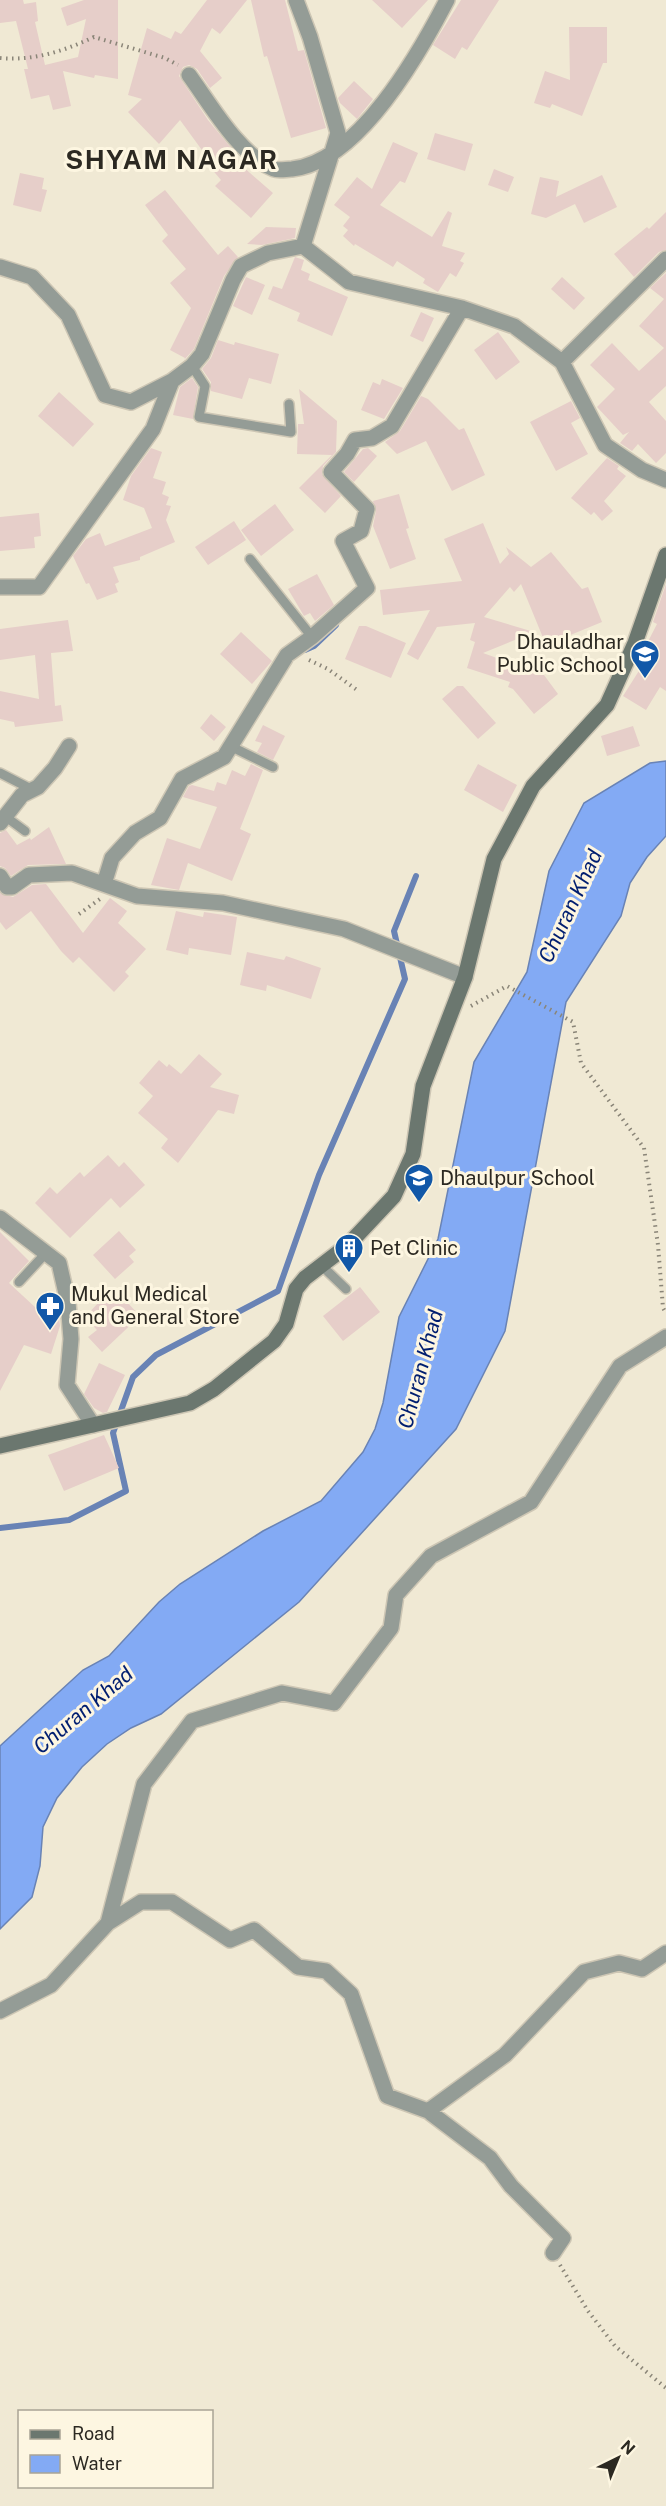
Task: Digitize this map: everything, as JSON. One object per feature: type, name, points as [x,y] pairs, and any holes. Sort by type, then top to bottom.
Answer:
[{"type":"street","points":[[296,0],[310,37],[338,133],[303,246]]},
{"type":"street","points":[[189,75],[232,133],[256,159],[276,170],[305,167],[333,154],[370,119],[423,47],[447,0]]},
{"type":"street","points":[[0,267],[32,278],[68,315],[105,395],[131,402],[172,381],[192,366],[202,354],[233,280],[241,267],[268,253],[303,246],[349,282],[462,308],[514,327],[562,362],[604,446],[642,470],[666,480]]},
{"type":"street","points":[[562,362],[666,259]]},
{"type":"street","points":[[104,884],[112,858],[135,833],[160,818],[182,778],[224,757],[287,655],[312,637],[368,588],[344,541],[361,531],[367,509],[331,472],[347,454],[355,440],[372,438],[392,426],[462,308]]},
{"type":"street","points":[[0,587],[39,587],[153,429],[172,381]]},
{"type":"street","points":[[0,1446],[190,1403],[214,1389],[281,1333],[296,1289],[305,1278],[348,1245],[394,1196],[409,1166],[423,1086],[465,977],[494,859],[533,786],[607,705],[635,643],[666,555]]},
{"type":"street","points":[[3,816],[22,795],[33,790],[55,768],[69,746]]},
{"type":"street","points":[[0,876],[7,887],[12,887],[29,875],[48,872],[72,873],[137,896],[223,903],[344,929],[465,977]]},
{"type":"street","points":[[0,1218],[60,1263],[68,1302],[71,1339],[68,1385],[93,1425]]},
{"type":"street","points":[[108,1923],[144,1784],[192,1721],[282,1693],[334,1703],[391,1628],[396,1595],[431,1556],[531,1502],[620,1366],[666,1337]]},
{"type":"street","points":[[0,2011],[51,1985],[108,1923],[141,1902],[172,1902],[230,1940],[254,1930],[298,1967],[326,1971],[351,1994],[387,2096],[428,2111],[490,2157],[511,2186],[563,2238],[553,2253]]},
{"type":"street","points":[[428,2111],[505,2055],[585,1972],[619,1963],[642,1969],[666,1953]]},
{"type":"lane","points":[[192,366],[205,386],[199,417],[291,432],[289,404]]},
{"type":"lane","points":[[250,559],[312,637]]},
{"type":"lane","points":[[230,746],[273,767]]},
{"type":"lane","points":[[0,773],[33,790]]},
{"type":"lane","points":[[3,816],[25,831]]},
{"type":"lane","points":[[19,1282],[46,1253]]},
{"type":"lane","points":[[321,1265],[346,1289]]},
{"type":"path","points":[[0,58],[20,60],[67,50],[94,37],[165,58],[184,69],[189,75]]},
{"type":"path","points":[[291,652],[328,669],[357,690]]},
{"type":"path","points":[[449,1017],[507,986],[573,1022],[581,1063],[644,1148],[658,1245],[663,1308],[666,1312]]},
{"type":"path","points":[[553,2253],[588,2312],[615,2346],[666,2388]]},
{"type":"water","name":"Churan Khad","points":[[666,761],[666,836],[647,857],[630,883],[621,916],[566,1002],[505,1331],[456,1429],[299,1602],[161,1714],[131,1728],[107,1744],[82,1767],[57,1798],[43,1827],[40,1866],[32,1897],[0,1929],[0,1746],[83,1670],[109,1656],[159,1602],[180,1584],[263,1531],[321,1501],[363,1452],[375,1429],[383,1403],[399,1317],[438,1239],[474,1062],[527,972],[549,871],[584,803],[650,763]]},
{"type":"building","points":[[0,0],[23,0],[24,4],[36,2],[38,21],[35,22],[45,65],[78,57],[86,19],[67,26],[61,8],[84,0],[118,0],[118,79],[95,75],[94,78],[63,71],[71,106],[53,110],[49,95],[31,99],[24,69],[28,69],[16,21],[0,23]]},
{"type":"building","points":[[207,0],[247,0],[220,34],[212,28],[200,51],[222,78],[210,88],[197,69],[189,65],[183,67],[179,76],[208,120],[237,155],[233,158],[273,193],[251,218],[215,186],[221,180],[204,160],[207,157],[180,120],[159,144],[128,112],[142,99],[128,95],[147,28],[171,39],[175,31],[181,34]]},
{"type":"building","points":[[251,0],[285,0],[298,51],[304,50],[326,128],[291,138],[267,56],[264,57]]},
{"type":"building","points":[[372,0],[428,0],[402,28]]},
{"type":"building","points":[[461,0],[499,0],[467,50],[462,47],[455,59],[433,45]]},
{"type":"building","points":[[569,27],[607,27],[607,63],[603,63],[582,116],[552,104],[550,108],[534,103],[545,71],[570,80]]},
{"type":"building","points":[[354,81],[373,99],[357,119],[340,103],[338,98]]},
{"type":"building","points":[[435,133],[473,144],[465,171],[427,159]]},
{"type":"building","points":[[393,142],[418,153],[405,183],[400,181],[380,205],[432,237],[448,211],[452,213],[442,246],[465,253],[460,261],[464,263],[456,277],[450,273],[438,292],[423,283],[425,279],[397,261],[393,267],[355,244],[354,246],[343,236],[348,230],[343,226],[350,217],[334,205],[357,177],[372,189]]},
{"type":"building","points":[[494,169],[514,177],[508,192],[488,185]]},
{"type":"building","points":[[20,173],[44,178],[42,189],[47,190],[41,212],[13,205]]},
{"type":"building","points":[[602,175],[617,207],[584,223],[575,204],[546,218],[531,214],[540,177],[559,181],[556,197]]},
{"type":"building","points":[[165,190],[218,255],[228,246],[238,257],[224,276],[194,349],[184,360],[185,358],[170,350],[191,308],[170,283],[186,269],[162,241],[168,235],[145,205]]},
{"type":"building","points":[[666,212],[666,250],[659,252],[634,277],[614,254],[647,227],[649,229]]},
{"type":"building","points":[[266,227],[296,228],[295,238],[262,245],[247,244]]},
{"type":"building","points":[[295,257],[304,260],[301,270],[310,274],[308,280],[348,297],[332,336],[297,321],[300,313],[268,299],[273,286],[282,289]]},
{"type":"building","points":[[666,273],[666,386],[649,402],[666,421],[666,453],[656,463],[638,444],[632,451],[620,443],[629,432],[623,435],[597,407],[615,389],[590,365],[612,343],[639,371],[664,348],[639,326],[664,299],[650,288]]},
{"type":"building","points":[[246,277],[265,285],[252,315],[233,306]]},
{"type":"building","points":[[562,277],[585,298],[574,310],[551,289]]},
{"type":"building","points":[[421,312],[434,318],[423,342],[410,336]]},
{"type":"building","points":[[498,332],[520,362],[496,380],[474,350]]},
{"type":"building","points":[[218,340],[234,345],[235,342],[279,354],[271,384],[249,378],[242,399],[211,391],[211,382],[202,369],[211,358]]},
{"type":"building","points":[[192,378],[198,387],[193,419],[173,415],[180,387]]},
{"type":"building","points":[[382,379],[403,388],[384,419],[361,410],[373,382],[380,385]]},
{"type":"building","points":[[299,389],[337,421],[336,452],[323,466],[322,474],[341,496],[325,513],[299,488],[332,455],[297,454],[298,424],[304,424]]},
{"type":"building","points":[[59,392],[94,424],[73,447],[38,416]]},
{"type":"building","points":[[421,396],[428,399],[459,430],[464,428],[485,475],[452,491],[426,441],[397,454],[385,442],[400,431]]},
{"type":"building","points":[[571,401],[580,418],[571,423],[588,454],[556,471],[530,422]]},
{"type":"building","points":[[151,448],[162,452],[153,478],[166,482],[162,494],[169,497],[166,505],[171,506],[166,520],[175,542],[140,557],[140,560],[113,567],[119,582],[115,584],[118,592],[97,600],[89,583],[86,584],[73,556],[86,539],[100,533],[105,546],[152,528],[144,508],[123,500],[131,476]]},
{"type":"building","points":[[368,448],[377,456],[354,482],[344,472],[363,449]]},
{"type":"building","points":[[607,458],[619,466],[617,469],[626,476],[604,501],[613,511],[602,521],[594,512],[591,515],[571,498]]},
{"type":"building","points":[[399,494],[409,528],[406,529],[416,559],[390,569],[373,526],[376,511],[373,501]]},
{"type":"building","points":[[275,504],[294,530],[261,556],[241,530]]},
{"type":"building","points":[[39,513],[41,536],[34,537],[35,548],[0,551],[0,517]]},
{"type":"building","points":[[234,521],[246,540],[208,565],[195,547]]},
{"type":"building","points":[[483,523],[500,564],[509,554],[506,547],[531,567],[551,552],[582,589],[588,587],[602,622],[546,645],[521,584],[514,592],[510,587],[484,617],[534,632],[483,653],[544,675],[558,694],[534,714],[513,689],[508,687],[510,682],[467,668],[475,642],[470,640],[475,623],[437,627],[418,660],[407,654],[430,610],[383,615],[380,590],[462,581],[444,539]]},
{"type":"building","points":[[317,574],[334,605],[315,621],[310,613],[304,616],[288,589]]},
{"type":"building","points":[[666,584],[666,691],[660,687],[646,710],[623,696],[642,666],[637,663],[657,624],[653,622]]},
{"type":"building","points":[[68,620],[73,651],[51,653],[55,706],[61,705],[63,721],[15,727],[14,722],[0,719],[0,691],[39,699],[35,655],[0,660],[0,629]]},
{"type":"building","points":[[359,626],[366,626],[406,643],[391,678],[345,659]]},
{"type":"building","points":[[241,632],[272,661],[252,684],[220,654]]},
{"type":"building","points":[[457,686],[463,686],[496,723],[478,739],[442,699]]},
{"type":"building","points":[[211,714],[226,727],[214,741],[200,728]]},
{"type":"building","points":[[263,725],[285,736],[273,760],[257,752],[262,743],[255,741]]},
{"type":"building","points":[[633,726],[640,746],[607,756],[601,736]]},
{"type":"building","points":[[251,764],[263,770],[240,829],[251,834],[232,881],[188,863],[179,890],[151,885],[167,838],[200,849],[217,807],[183,797],[189,786],[214,791],[217,782],[226,785],[232,770],[245,776]]},
{"type":"building","points":[[478,764],[517,785],[503,812],[464,790]]},
{"type":"building","points":[[49,827],[66,864],[28,865],[11,876],[5,868],[0,866],[0,833],[6,830],[17,845],[30,838],[31,840]]},
{"type":"building","points":[[46,884],[83,933],[110,898],[127,911],[118,923],[146,949],[125,972],[129,976],[114,992],[79,957],[73,963],[31,911],[6,930],[0,922],[0,893],[13,897],[32,885]]},
{"type":"building","points":[[176,911],[203,917],[204,912],[237,917],[231,955],[189,948],[188,955],[166,950]]},
{"type":"building","points":[[247,952],[284,960],[286,956],[321,968],[311,999],[267,985],[266,991],[240,985]]},
{"type":"building","points":[[199,1054],[222,1074],[210,1087],[239,1095],[234,1114],[218,1110],[178,1163],[161,1148],[168,1139],[138,1113],[153,1096],[139,1083],[159,1060],[167,1067],[169,1064],[181,1074]]},
{"type":"building","points":[[108,1155],[119,1167],[124,1162],[145,1185],[120,1208],[111,1198],[70,1238],[35,1203],[50,1187],[57,1194],[80,1172],[84,1177]]},
{"type":"building","points":[[119,1231],[136,1250],[129,1256],[134,1262],[115,1279],[93,1255]]},
{"type":"building","points":[[0,1232],[29,1261],[9,1283],[36,1308],[59,1316],[60,1326],[51,1354],[24,1345],[0,1391]]},
{"type":"building","points":[[113,1287],[140,1316],[102,1352],[88,1337],[97,1330],[85,1317]]},
{"type":"building","points":[[360,1287],[380,1312],[343,1341],[323,1316]]},
{"type":"building","points":[[99,1363],[125,1375],[107,1412],[103,1413],[94,1408],[84,1394]]},
{"type":"building","points":[[104,1435],[119,1468],[64,1491],[48,1455]]},
{"type":"waterway","points":[[305,650],[314,646],[336,625]]},
{"type":"waterway","points":[[0,1528],[69,1520],[126,1491],[113,1433],[133,1377],[156,1355],[278,1291],[319,1175],[405,979],[394,931],[416,876]]},
{"type":"place","name":"Dhauladhar Public School","points":[[645,680]]},
{"type":"place","name":"Dhaulpur School","points":[[419,1204]]},
{"type":"place","name":"Pet Clinic","points":[[349,1274]]},
{"type":"place","name":"Mukul Medical and General Store","points":[[50,1332]]},
{"type":"district","name":"SHYAM NAGAR","points":[[172,159]]}]
